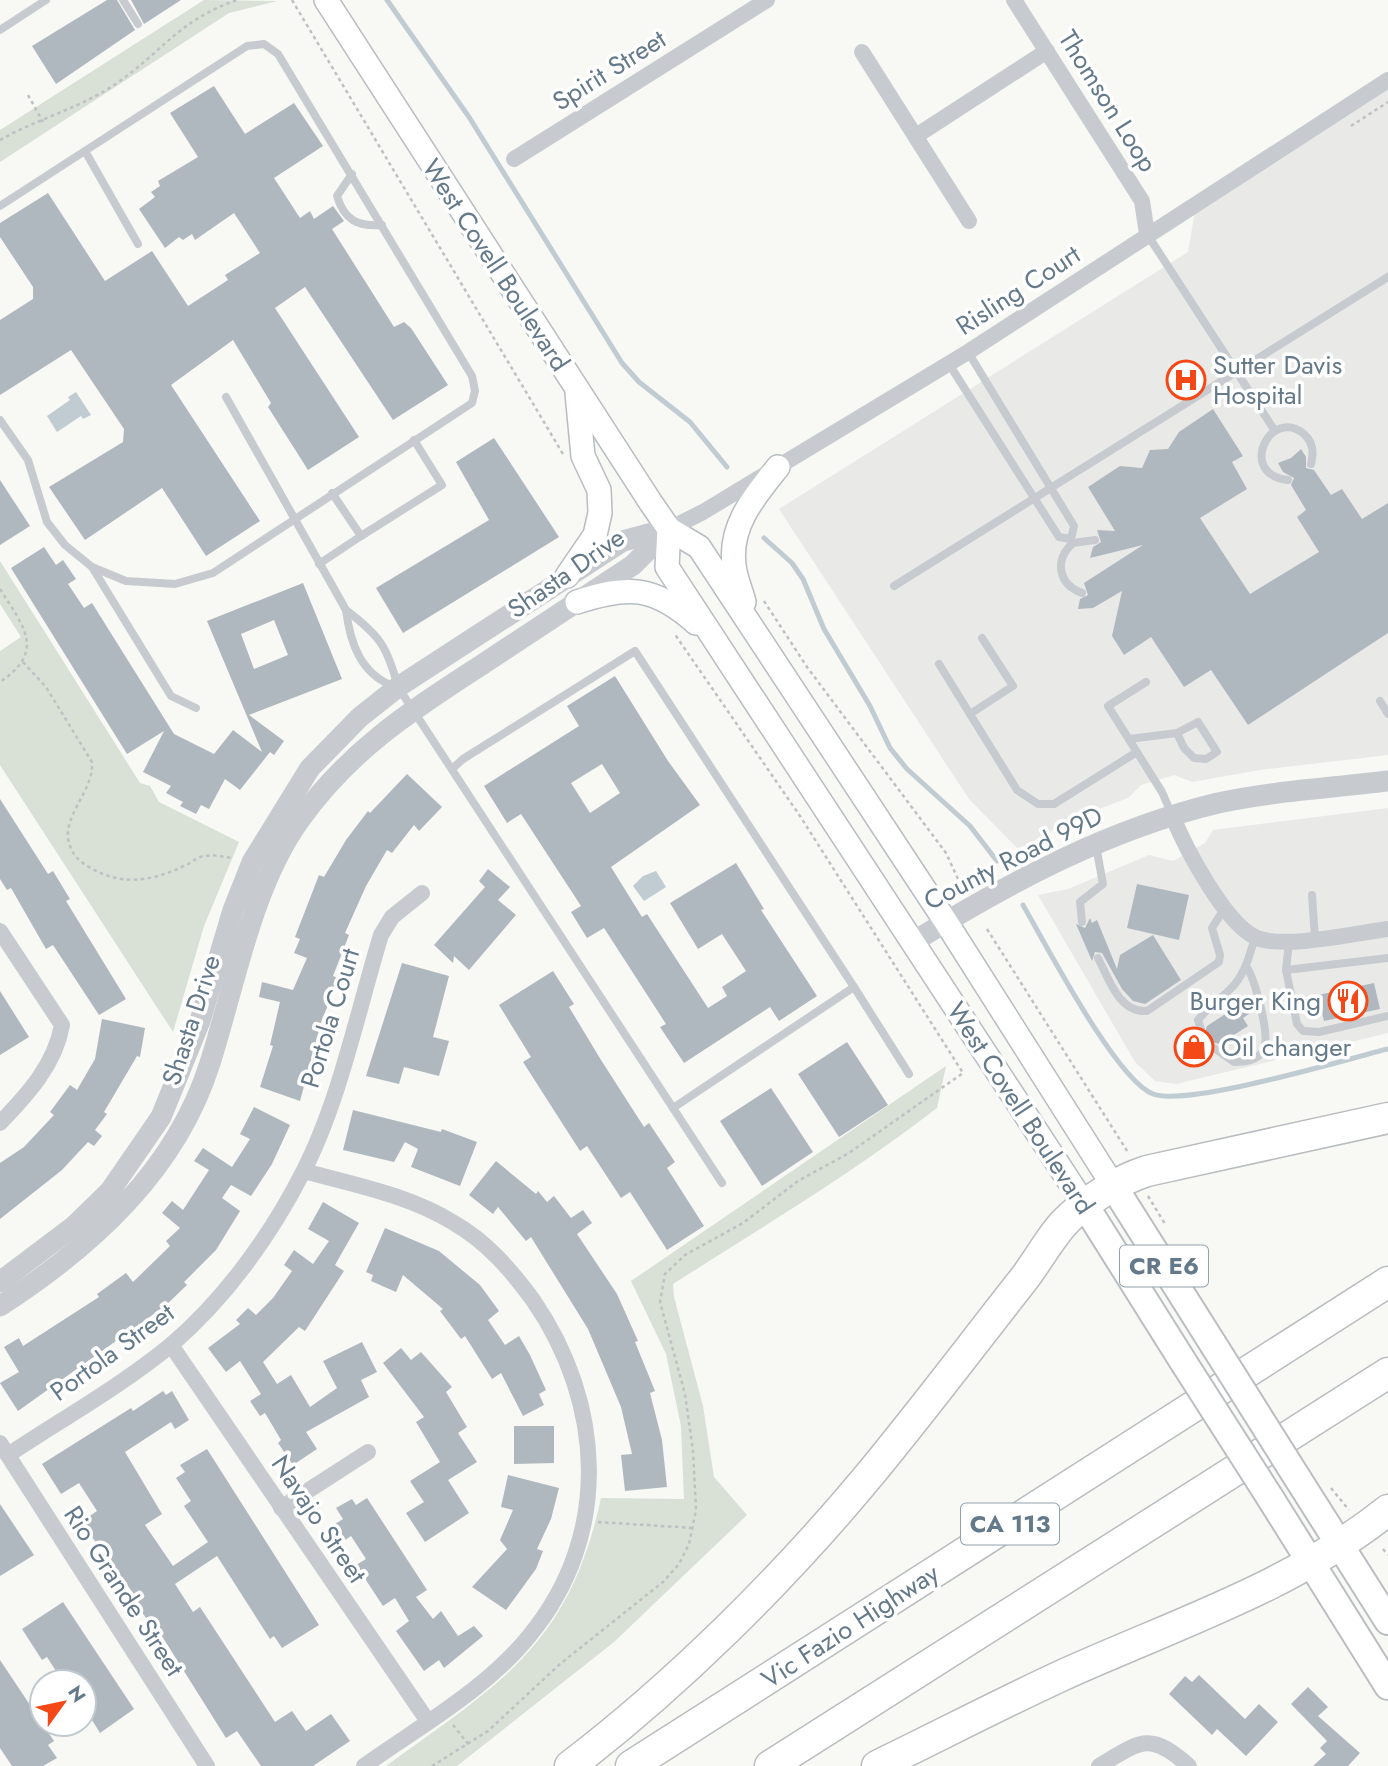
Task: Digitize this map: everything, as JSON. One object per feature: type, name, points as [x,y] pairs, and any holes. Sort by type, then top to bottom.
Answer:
[{"type":"highway","points":[[570,1766],[687,1665],[803,1550],[866,1479],[1027,1276],[1064,1224],[1114,1187],[1147,1171],[1388,1118]]},
{"type":"highway","name":"Vic Fazio Highway","points":[[631,1766],[1388,1282]]},
{"type":"highway","name":"CA 113","points":[[770,1766],[1388,1373]]},
{"type":"highway","points":[[877,1766],[1062,1675],[1285,1578],[1388,1510]]},
{"type":"main road","name":"West Covell Boulevard","points":[[326,0],[669,529],[699,547],[946,922],[1388,1621]]},
{"type":"main road","points":[[567,576],[595,535],[600,513],[599,490],[583,456],[577,390]]},
{"type":"main road","points":[[749,622],[734,567],[733,544],[743,515],[778,467]]},
{"type":"main road","name":"West Covell Boulevard","points":[[669,529],[667,567],[1086,1207],[1386,1681]]},
{"type":"main road","points":[[577,602],[608,592],[637,590],[663,598],[714,640]]},
{"type":"street","name":"Spirit Street","points":[[514,159],[767,0]]},
{"type":"street","name":"Thomson Loop","points":[[1014,0],[1142,201],[1147,234]]},
{"type":"street","points":[[916,136],[1047,51]]},
{"type":"street","points":[[862,52],[969,221]]},
{"type":"street","name":"Risling Court","points":[[669,529],[949,364],[1388,80]]},
{"type":"street","name":"Shasta Drive","points":[[0,1282],[74,1226],[110,1191],[161,1118],[196,1032],[233,910],[252,862],[310,768],[360,717],[398,687],[623,541],[669,529]]},
{"type":"street","name":"Shasta Drive","points":[[0,1306],[87,1244],[120,1212],[162,1158],[191,1109],[209,1067],[246,938],[275,865],[298,823],[332,779],[376,736],[636,563],[669,529]]},
{"type":"street","name":"County Road 99D","points":[[913,942],[1095,844],[1172,815],[1222,803],[1388,781]]},
{"type":"street","points":[[1172,815],[1184,843],[1224,909],[1255,937],[1289,942],[1388,929]]},
{"type":"street","name":"Portola Court","points":[[304,1171],[332,1097],[381,935],[392,917],[422,893]]},
{"type":"street","points":[[0,931],[62,1025],[59,1043],[48,1065],[25,1097],[0,1123]]},
{"type":"street","points":[[304,1171],[402,1198],[454,1222],[483,1243],[513,1272],[558,1340],[575,1378],[591,1458],[585,1521],[571,1567],[552,1604],[530,1635],[504,1663],[364,1766]]},
{"type":"street","name":"Portola Street","points":[[4,1449],[124,1379],[171,1345],[250,1258],[304,1171]]},
{"type":"street","name":"Navajo Street","points":[[171,1345],[427,1720]]},
{"type":"street","name":"Rio Grande Street","points":[[4,1449],[207,1766]]},
{"type":"street","points":[[281,1508],[368,1452]]},
{"type":"street","points":[[1099,1766],[1137,1743],[1164,1745],[1189,1766]]},
{"type":"lane","points":[[0,30],[46,0]]},
{"type":"lane","points":[[122,0],[138,24]]},
{"type":"lane","points":[[0,206],[247,46],[264,44],[278,54],[472,376],[475,391],[472,403],[213,573],[175,584],[126,582],[92,568]]},
{"type":"lane","points":[[85,151],[138,244]]},
{"type":"lane","points":[[352,174],[337,196],[341,209],[352,222],[369,226],[382,225]]},
{"type":"lane","points":[[1147,234],[1275,431]]},
{"type":"lane","points":[[894,586],[1388,277]]},
{"type":"lane","points":[[968,352],[1074,526],[1072,541],[1062,557],[1062,575],[1073,590],[1082,593]]},
{"type":"lane","points":[[949,364],[1059,537],[1072,541],[1095,540]]},
{"type":"lane","points":[[226,397],[346,610],[371,629],[389,654],[398,687],[412,710],[722,1183]]},
{"type":"lane","points":[[0,420],[29,460],[47,522],[65,545],[92,568],[171,696],[196,708]]},
{"type":"lane","points":[[1288,480],[1271,475],[1262,461],[1263,443],[1275,431],[1290,428],[1305,435],[1312,449],[1311,464]]},
{"type":"lane","points":[[319,564],[442,485],[414,440]]},
{"type":"lane","points":[[332,493],[361,536]]},
{"type":"lane","points":[[346,610],[349,636],[359,656],[376,679],[398,687]]},
{"type":"lane","points":[[970,714],[1013,686],[982,638]]},
{"type":"lane","points":[[452,769],[463,759],[635,651],[909,1074]]},
{"type":"lane","points":[[939,664],[1017,790],[1038,804],[1054,804],[1137,752]]},
{"type":"lane","points":[[1146,682],[1108,706],[1162,792],[1172,815]]},
{"type":"lane","points":[[1380,701],[1388,713]]},
{"type":"lane","points":[[1129,739],[1177,733],[1198,722],[1217,752],[1206,759],[1194,758],[1184,748],[1177,733]]},
{"type":"lane","points":[[1082,922],[1080,902],[1103,884],[1095,844]]},
{"type":"lane","points":[[1312,895],[1315,938]]},
{"type":"lane","points":[[1098,958],[1122,1002],[1137,1012],[1147,1011],[1219,962],[1220,955],[1212,928],[1224,909]]},
{"type":"lane","points":[[1201,1029],[1198,1020],[1208,1007],[1234,986],[1246,966],[1255,937]]},
{"type":"lane","points":[[1289,942],[1286,970],[1297,1024],[1303,1031],[1319,1032],[1388,1016]]},
{"type":"lane","points":[[1286,970],[1388,958]]},
{"type":"lane","points":[[1214,1048],[1234,1062],[1258,1057],[1264,1049],[1265,1038],[1254,978],[1246,966]]},
{"type":"lane","points":[[673,1108],[854,987]]},
{"type":"path","points":[[221,0],[224,4]]},
{"type":"path","points":[[0,141],[117,83],[194,18],[237,0]]},
{"type":"path","points":[[292,0],[564,456]]},
{"type":"path","points":[[28,95],[43,122]]},
{"type":"path","points":[[0,589],[27,635],[23,663],[16,672],[0,682]]},
{"type":"path","points":[[758,591],[807,667],[946,853],[958,879]]},
{"type":"path","points":[[432,1766],[488,1731],[560,1664],[663,1582],[679,1564],[693,1528],[696,1510],[685,1394],[660,1302],[665,1274],[685,1255],[744,1223],[798,1181],[849,1153],[963,1073],[800,816],[674,632]]},
{"type":"path","points":[[23,663],[46,687],[92,762],[93,774],[69,827],[68,838],[76,858],[106,877],[119,881],[151,878],[202,856],[252,862]]},
{"type":"path","points":[[987,929],[1129,1154]]},
{"type":"path","points":[[1112,1147],[1121,1140]]},
{"type":"path","points":[[1325,1482],[1354,1515]]},
{"type":"path","points":[[585,1521],[693,1528]]},
{"type":"path","points":[[1383,1549],[1388,1555]]},
{"type":"path","points":[[442,1711],[468,1745]]},
{"type":"shaded area","points":[[204,0],[277,1],[229,13],[0,162],[0,130]]},
{"type":"shaded area","name":"Sutter Davis Hospital","points":[[1388,78],[1388,755],[1260,770],[1192,782],[1174,775],[1141,785],[1128,798],[1078,817],[1018,849],[969,799],[779,509],[1188,252],[1197,199]]},
{"type":"shaded area","points":[[76,392],[91,415],[83,419],[81,416],[57,432],[47,416],[70,400],[68,397]]},
{"type":"shaded area","points":[[0,561],[140,783],[150,786],[159,802],[239,842],[204,926],[173,1032],[0,765],[0,651],[21,637],[0,604]]},
{"type":"shaded area","points":[[1388,808],[1388,1033],[1176,1084],[1155,1081],[1135,1062],[1038,895],[1068,889],[1149,855],[1173,861],[1205,843],[1213,830]]},
{"type":"shaded area","points":[[656,871],[666,887],[644,901],[633,886],[643,876]]},
{"type":"shaded area","points":[[946,1066],[937,1108],[840,1177],[673,1284],[674,1297],[703,1406],[714,1477],[747,1515],[614,1642],[457,1766],[386,1766],[496,1684],[549,1626],[570,1591],[587,1549],[601,1498],[684,1499],[681,1426],[666,1354],[631,1281]]},
{"type":"building","points":[[107,0],[117,0],[135,30],[56,84],[32,46]]},
{"type":"building","points":[[131,0],[181,0],[144,24]]},
{"type":"building","points":[[214,86],[245,134],[294,103],[323,146],[274,178],[300,218],[310,211],[314,219],[333,206],[344,221],[332,229],[394,327],[404,322],[411,328],[448,385],[393,420],[305,287],[275,308],[359,437],[308,470],[268,407],[271,403],[233,340],[171,385],[260,521],[206,556],[162,488],[85,540],[49,487],[123,442],[124,429],[71,350],[0,395],[0,320],[33,299],[33,287],[0,237],[0,223],[48,193],[105,281],[152,251],[188,306],[228,280],[225,275],[260,253],[234,213],[195,240],[192,234],[183,240],[179,237],[165,248],[139,209],[155,197],[151,192],[160,186],[158,181],[198,157],[170,113]]},
{"type":"building","points":[[1213,409],[1243,456],[1232,462],[1247,489],[1200,518],[1250,594],[1319,552],[1297,517],[1306,510],[1291,485],[1294,478],[1283,472],[1278,463],[1291,458],[1301,449],[1306,457],[1306,468],[1314,470],[1331,495],[1342,489],[1362,519],[1388,503],[1388,633],[1248,725],[1211,670],[1184,687],[1151,637],[1124,655],[1112,636],[1122,591],[1093,608],[1078,609],[1080,599],[1088,595],[1084,583],[1143,545],[1090,558],[1093,547],[1101,542],[1097,530],[1115,531],[1088,487],[1120,466],[1142,468],[1150,450],[1168,449],[1179,432]]},
{"type":"building","points":[[494,438],[559,537],[403,633],[376,588],[489,520],[456,462]]},
{"type":"building","points":[[0,480],[30,526],[0,545]]},
{"type":"building","points":[[44,547],[56,565],[63,560],[76,579],[68,584],[84,608],[92,603],[174,734],[214,754],[233,730],[262,752],[207,621],[303,583],[342,679],[249,715],[284,741],[274,755],[270,752],[240,790],[225,779],[209,809],[201,805],[196,814],[180,806],[183,802],[166,793],[171,786],[143,772],[164,731],[127,754],[11,568]],"holes":[[[274,620],[288,655],[254,669],[241,634]]]},
{"type":"building","points":[[615,676],[668,761],[700,805],[611,867],[642,917],[647,914],[708,1008],[727,996],[722,987],[746,971],[722,934],[698,949],[670,903],[736,863],[764,909],[761,910],[817,996],[779,1021],[770,1007],[684,1063],[660,1027],[666,1024],[604,928],[587,938],[571,912],[581,906],[521,814],[507,823],[484,786],[579,726],[567,706]],"holes":[[[602,764],[620,793],[590,813],[571,783]]]},
{"type":"building","points":[[407,774],[442,807],[419,831],[414,825],[392,853],[387,850],[366,886],[345,933],[349,935],[333,976],[340,979],[322,1019],[300,1101],[260,1087],[273,1046],[270,1045],[280,1002],[259,997],[262,982],[293,990],[307,958],[294,953],[300,939],[295,937],[319,875],[324,877],[346,840],[368,811],[370,813]]},
{"type":"building","points":[[0,799],[48,874],[53,871],[70,899],[66,901],[126,999],[99,1015],[53,945],[46,949],[11,888],[7,890],[0,879]]},
{"type":"building","points":[[488,869],[510,887],[498,900],[516,915],[469,970],[454,956],[453,963],[434,945],[485,887],[479,881]]},
{"type":"building","points":[[1137,884],[1189,895],[1179,940],[1127,928]]},
{"type":"building","points":[[1090,918],[1092,923],[1097,920],[1117,969],[1120,955],[1153,935],[1181,980],[1145,1004],[1133,1001],[1122,989],[1102,953],[1095,952],[1092,961],[1076,924],[1085,928]]},
{"type":"building","points":[[402,963],[449,976],[433,1037],[449,1041],[439,1076],[404,1067],[399,1084],[366,1076]]},
{"type":"building","points":[[553,971],[574,1004],[569,1007],[601,1060],[644,1127],[649,1123],[675,1162],[667,1168],[704,1226],[667,1250],[630,1192],[621,1198],[587,1146],[580,1151],[523,1062],[531,1057],[499,1005]]},
{"type":"building","points":[[1374,983],[1380,1009],[1324,1021],[1318,995]]},
{"type":"building","points":[[0,991],[29,1037],[0,1055]]},
{"type":"building","points":[[1239,999],[1249,1014],[1243,1018],[1248,1026],[1220,1044],[1211,1042],[1208,1048],[1212,1055],[1196,1065],[1179,1038],[1194,1028],[1197,1034],[1204,1035],[1207,1026],[1227,1013],[1224,1009]]},
{"type":"building","points":[[102,1019],[145,1028],[140,1057],[137,1056],[104,1112],[107,1114],[95,1130],[102,1136],[94,1146],[88,1142],[62,1170],[0,1219],[0,1163],[24,1147],[54,1115],[50,1112],[70,1085],[77,1090],[95,1059]]},
{"type":"building","points":[[847,1042],[888,1105],[839,1137],[798,1074]]},
{"type":"building","points":[[771,1088],[813,1152],[762,1186],[720,1121]]},
{"type":"building","points":[[254,1107],[290,1125],[272,1164],[251,1196],[231,1185],[222,1198],[240,1211],[216,1250],[184,1282],[187,1285],[165,1306],[18,1411],[0,1383],[19,1372],[4,1347],[19,1338],[23,1346],[99,1297],[97,1294],[126,1273],[133,1282],[170,1246],[166,1241],[180,1228],[162,1213],[172,1201],[183,1210],[209,1170],[194,1161],[203,1148],[232,1167],[250,1139],[240,1134]]},
{"type":"building","points":[[353,1110],[441,1132],[442,1129],[477,1142],[460,1186],[411,1167],[418,1149],[405,1142],[394,1162],[343,1150]]},
{"type":"building","points":[[496,1161],[536,1194],[538,1191],[547,1202],[554,1196],[571,1218],[583,1210],[592,1223],[577,1234],[617,1294],[638,1341],[635,1342],[655,1391],[650,1393],[662,1440],[667,1487],[625,1491],[621,1455],[632,1454],[621,1407],[588,1329],[531,1237],[526,1241],[498,1207],[493,1214],[469,1195]]},
{"type":"building","points":[[323,1202],[359,1223],[335,1265],[344,1271],[305,1331],[299,1327],[263,1362],[277,1384],[291,1375],[310,1407],[337,1388],[323,1361],[362,1342],[377,1372],[361,1380],[369,1397],[306,1432],[317,1449],[293,1465],[278,1443],[281,1440],[265,1413],[260,1416],[250,1401],[261,1394],[240,1361],[226,1372],[208,1348],[240,1324],[236,1320],[248,1308],[256,1315],[273,1298],[292,1271],[284,1265],[294,1250],[313,1264],[329,1241],[308,1229]]},
{"type":"building","points":[[385,1228],[439,1251],[480,1285],[499,1311],[488,1320],[505,1345],[519,1336],[530,1355],[546,1390],[539,1394],[544,1405],[523,1416],[501,1373],[492,1379],[465,1336],[461,1339],[440,1311],[443,1309],[403,1275],[396,1292],[371,1281],[373,1275],[366,1272]]},
{"type":"building","points":[[401,1348],[411,1360],[421,1352],[452,1387],[446,1392],[467,1427],[458,1433],[477,1462],[448,1480],[469,1513],[425,1542],[406,1513],[424,1502],[410,1481],[440,1462],[416,1422],[424,1417],[383,1363]]},
{"type":"building","points":[[163,1391],[166,1395],[172,1391],[189,1420],[175,1429],[171,1422],[125,1452],[162,1514],[145,1525],[173,1566],[208,1542],[184,1506],[191,1501],[176,1478],[185,1472],[180,1465],[207,1449],[319,1625],[282,1648],[274,1636],[270,1639],[217,1556],[175,1584],[193,1612],[200,1607],[275,1722],[292,1711],[306,1731],[331,1714],[350,1741],[313,1766],[261,1766],[237,1731],[226,1738],[155,1625],[152,1627],[136,1603],[139,1601],[81,1522],[97,1511],[79,1483],[61,1494],[42,1464]]},
{"type":"building","points":[[514,1426],[554,1426],[554,1463],[514,1464]]},
{"type":"building","points":[[508,1475],[559,1488],[551,1519],[537,1549],[543,1551],[536,1569],[506,1610],[472,1587],[507,1549],[500,1540],[513,1510],[501,1507]]},
{"type":"building","points":[[367,1498],[427,1590],[416,1597],[433,1619],[441,1611],[458,1636],[474,1626],[483,1636],[444,1668],[439,1660],[424,1671],[396,1631],[409,1621],[395,1598],[383,1606],[356,1565],[366,1559],[351,1536],[342,1542],[332,1526],[343,1519],[336,1508],[352,1499],[356,1505]]},
{"type":"building","points":[[0,1504],[34,1555],[0,1576]]},
{"type":"building","points":[[63,1602],[134,1709],[100,1733],[98,1668],[54,1668],[47,1657],[42,1660],[22,1629]]},
{"type":"building","points":[[0,1660],[28,1702],[28,1738],[52,1738],[54,1741],[48,1745],[57,1758],[43,1766],[12,1766],[0,1748]]},
{"type":"building","points":[[1199,1675],[1245,1719],[1259,1704],[1278,1722],[1246,1756],[1217,1729],[1212,1735],[1169,1694],[1185,1676],[1192,1682]]},
{"type":"building","points":[[1308,1687],[1328,1707],[1318,1716],[1360,1753],[1348,1766],[1313,1766],[1326,1754],[1320,1748],[1327,1741],[1291,1704]]},
{"type":"waterway","points":[[387,0],[469,117],[622,363],[639,382],[690,422],[727,467]]},
{"type":"waterway","points":[[764,538],[792,563],[803,579],[824,629],[870,706],[890,748],[907,769],[970,826],[997,861]]},
{"type":"waterway","points":[[1023,905],[1101,1038],[1120,1064],[1153,1094],[1198,1094],[1231,1088],[1388,1049]]},
{"type":"place","name":"Sutter Davis Hospital","points":[[1186,380]]},
{"type":"place","name":"Burger King","points":[[1348,1001]]},
{"type":"place","name":"Oil changer","points":[[1194,1047]]}]
